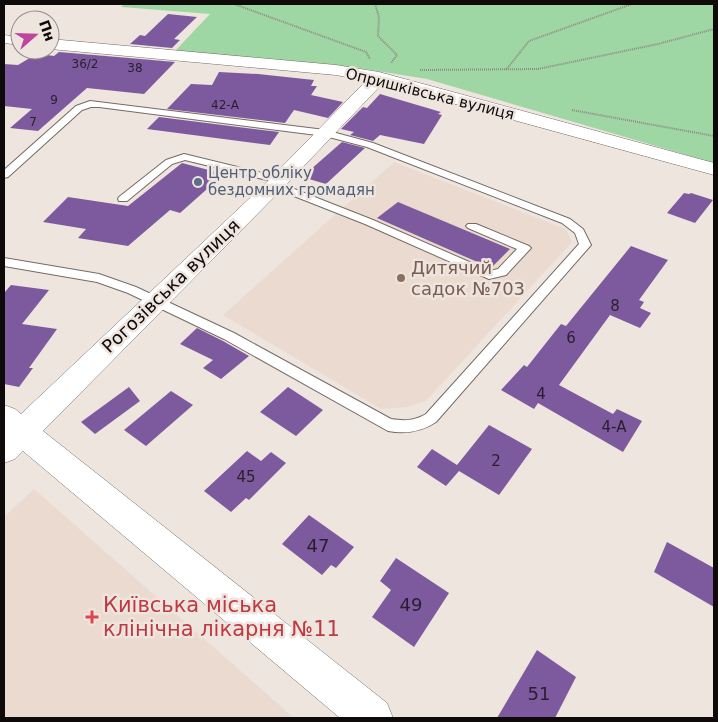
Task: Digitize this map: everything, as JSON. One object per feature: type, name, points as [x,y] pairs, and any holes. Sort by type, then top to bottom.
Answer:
[{"type":"street","name":"Опришківська вулиця","points":[[60,45],[263,62],[379,77],[714,168]]},
{"type":"street","name":"Рогозівська вулиця","points":[[10,433],[156,300],[277,182],[379,77]]},
{"type":"street","points":[[10,433],[49,452],[372,718]]},
{"type":"lane","points":[[4,176],[79,108],[90,104],[325,133],[370,145],[566,222],[584,236],[585,245],[431,418],[422,425],[404,428],[388,425],[229,336],[156,300],[99,278],[4,262]]},
{"type":"lane","points":[[123,199],[170,162],[184,157],[277,182],[490,275],[502,272],[525,248],[472,226]]},
{"type":"path","points":[[234,4],[366,52],[379,77]]},
{"type":"path","points":[[374,4],[379,17],[378,36],[397,55],[379,77]]},
{"type":"path","points":[[506,71],[528,41],[566,30],[632,4]]},
{"type":"path","points":[[379,77],[422,69],[506,71],[538,69],[608,55],[714,29]]},
{"type":"shaded area","name":"Дитячий садок №703","points":[[394,162],[566,229],[572,242],[426,401],[407,407],[381,409],[223,315]]},
{"type":"shaded area","name":"Київська міська клінічна лікарня №11","points":[[34,489],[294,718],[4,718],[4,517]]},
{"type":"green space","points":[[124,4],[714,4],[714,163],[427,79],[358,68],[175,51],[210,14],[121,7]]},
{"type":"building","points":[[168,14],[197,17],[174,39],[180,40],[172,48],[130,44],[140,35],[145,36]]},
{"type":"building","points":[[60,52],[175,62],[144,94],[87,88],[38,131],[10,128],[32,109],[4,106],[4,64],[18,65],[26,60],[60,60]]},
{"type":"building","points":[[219,72],[314,80],[311,86],[317,86],[311,95],[343,102],[328,118],[294,110],[285,123],[167,109],[191,84],[212,85]]},
{"type":"building","points":[[380,94],[441,112],[438,114],[442,115],[424,144],[380,135],[373,141],[350,135],[354,132],[341,129],[363,107],[367,108]]},
{"type":"building","points":[[159,117],[279,132],[270,145],[147,129]]},
{"type":"building","points":[[342,142],[365,148],[326,184],[302,177]]},
{"type":"building","points":[[182,163],[224,174],[180,213],[170,210],[128,246],[78,238],[86,229],[43,222],[68,197],[128,206]]},
{"type":"building","points":[[684,193],[691,193],[713,200],[695,223],[667,213]]},
{"type":"building","points":[[398,202],[510,249],[491,268],[377,218]]},
{"type":"building","points":[[631,246],[668,260],[639,300],[644,302],[640,308],[651,313],[640,328],[610,315],[559,385],[613,414],[617,409],[642,421],[623,452],[538,403],[534,409],[501,390],[524,365],[527,367],[561,324],[566,326]]},
{"type":"building","points":[[11,285],[49,290],[22,324],[57,329],[29,368],[33,368],[19,387],[4,384],[4,293]]},
{"type":"building","points":[[197,328],[249,356],[221,379],[203,368],[213,360],[180,344]]},
{"type":"building","points":[[129,387],[140,401],[95,434],[81,422]]},
{"type":"building","points":[[288,387],[323,410],[296,436],[260,412]]},
{"type":"building","points":[[171,391],[193,405],[146,446],[124,430]]},
{"type":"building","points":[[489,425],[532,449],[499,495],[459,471],[446,486],[417,467],[432,449],[457,465]]},
{"type":"building","points":[[247,451],[261,461],[271,452],[286,463],[249,500],[246,498],[231,512],[204,491]]},
{"type":"building","points":[[309,515],[354,547],[336,568],[331,565],[322,575],[282,544]]},
{"type":"building","points":[[667,542],[714,568],[714,607],[654,572]]},
{"type":"building","points":[[396,558],[449,593],[414,647],[372,617],[391,590],[380,581]]},
{"type":"building","points":[[537,650],[576,677],[555,718],[497,718]]},
{"type":"place","name":"Центр обліку бездомних громадян","points":[[198,182]]},
{"type":"place","name":"Дитячий садок №703","points":[[401,278]]},
{"type":"place","name":"Київська міська клінічна лікарня №11","points":[[92,617]]}]
